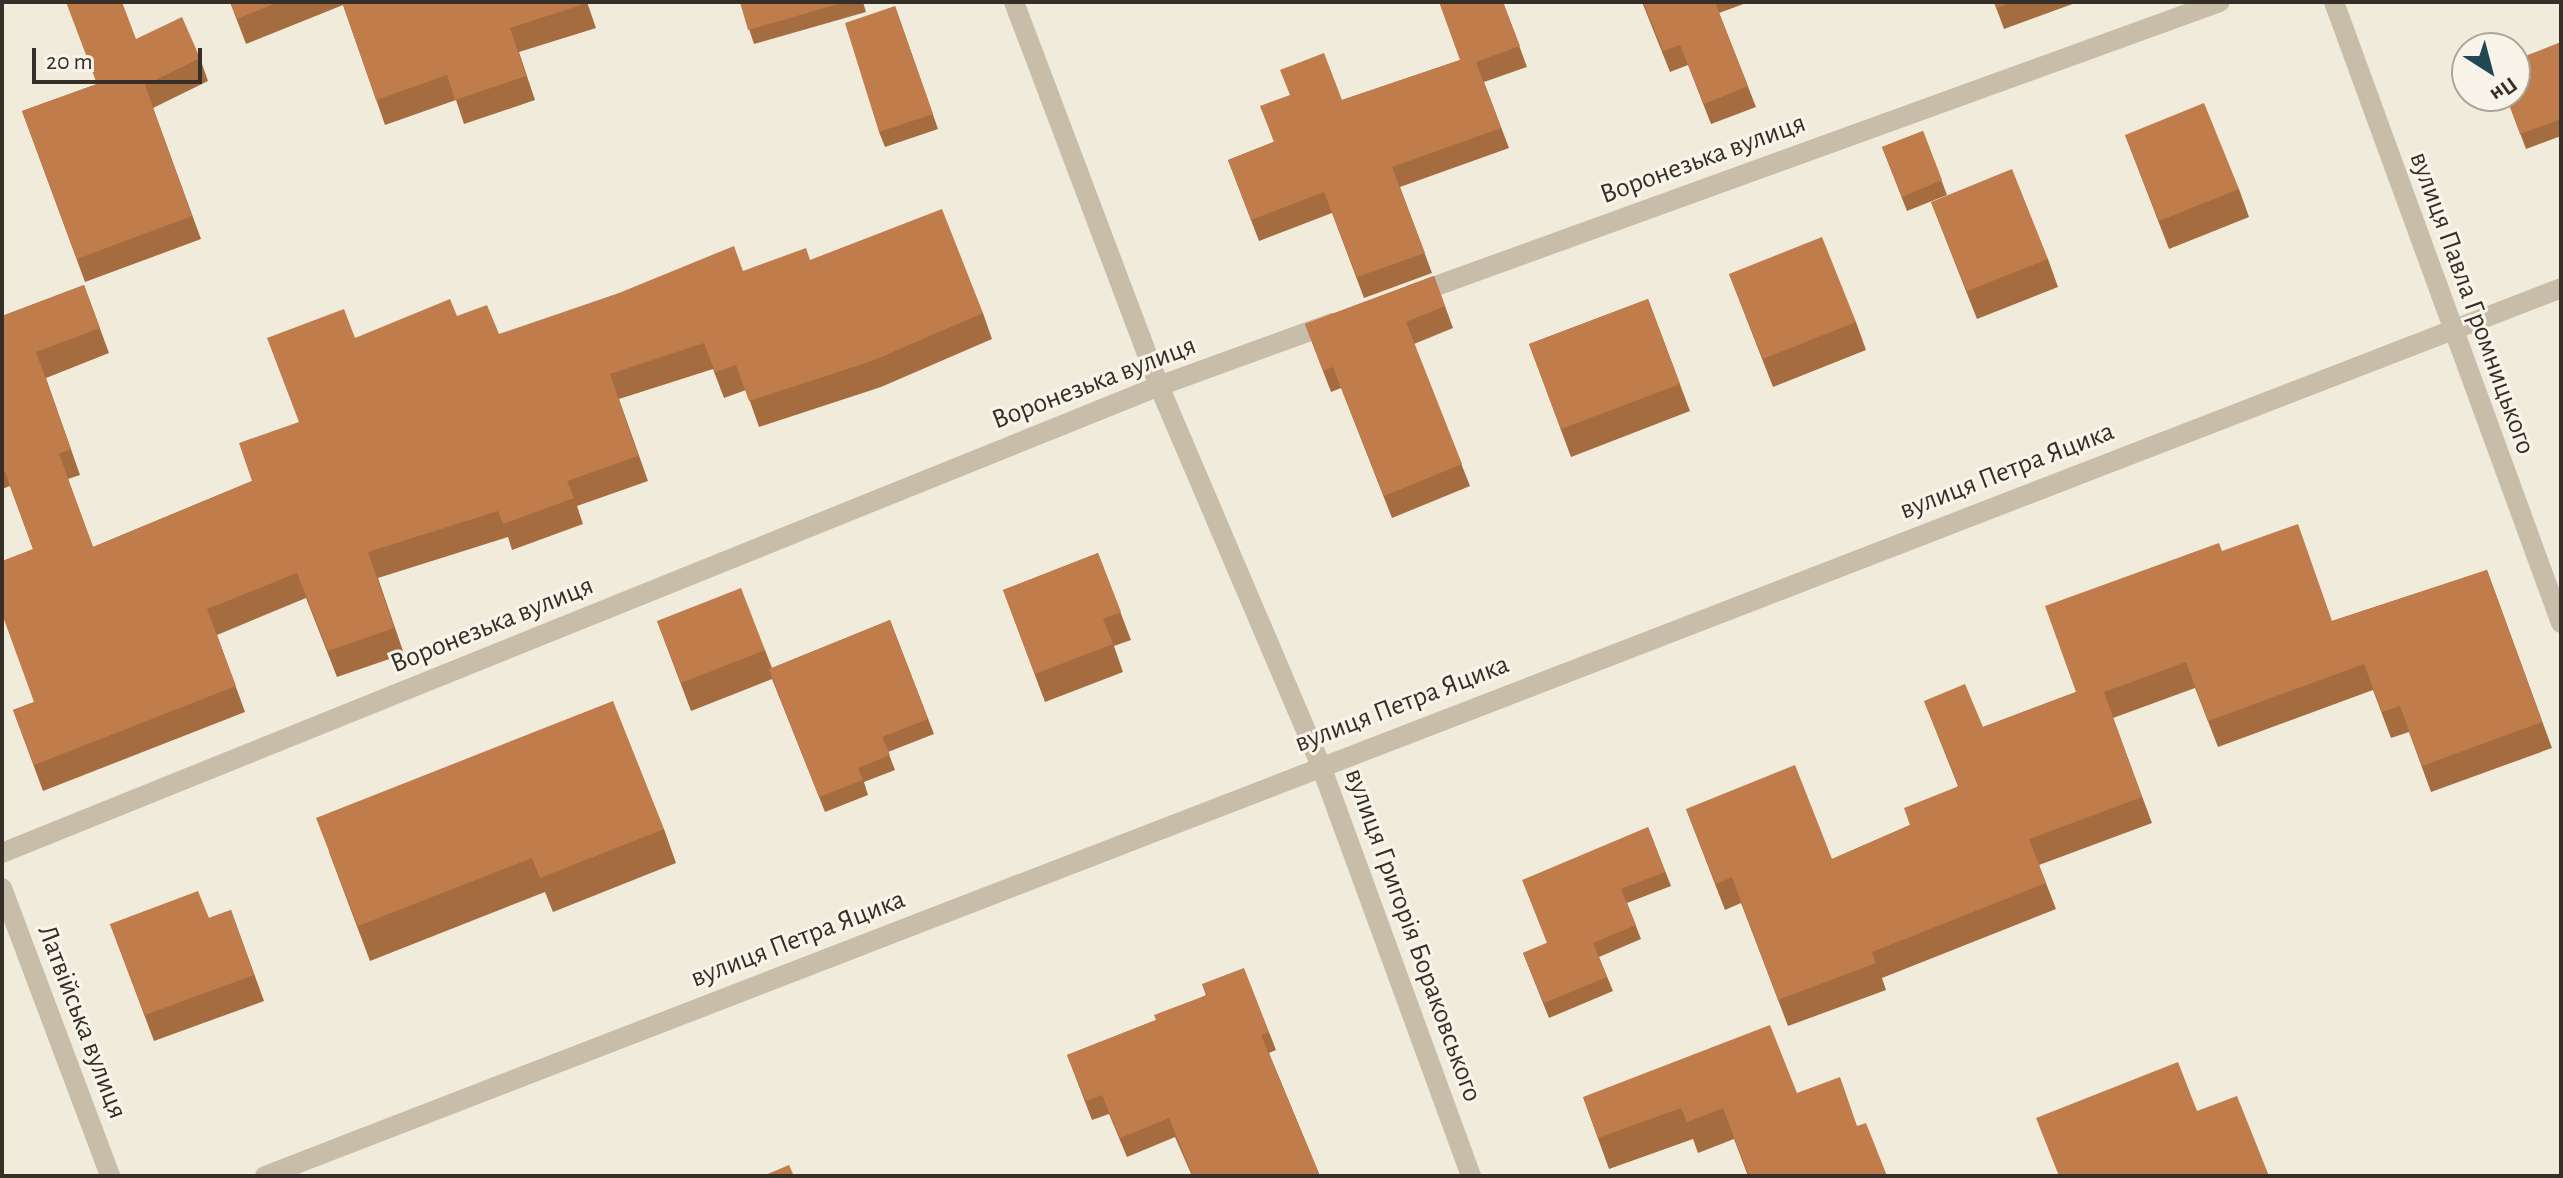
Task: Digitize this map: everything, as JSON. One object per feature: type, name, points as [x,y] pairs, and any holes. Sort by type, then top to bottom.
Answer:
[{"type":"street","name":"вулиця Григорія Бораковського","points":[[1014,2],[1159,386],[1321,766],[1471,1176]]},
{"type":"street","name":"Воронезька вулиця","points":[[1383,305],[2220,2]]},
{"type":"street","name":"вулиця Павла Громницького","points":[[2334,2],[2450,329],[2561,623]]},
{"type":"street","name":"вулиця Петра Яцика","points":[[265,1176],[2561,288]]},
{"type":"street","name":"Воронезька вулиця","points":[[2,853],[1159,386],[1353,316]]},
{"type":"street","name":"Латвійська вулиця","points":[[2,888],[110,1176]]},
{"type":"building","points":[[66,2],[122,2],[136,39],[182,17],[200,58],[145,85],[192,216],[77,259],[22,111],[97,84]]},
{"type":"building","points":[[230,2],[279,2],[237,19]]},
{"type":"building","points":[[342,2],[587,3],[510,28],[526,76],[455,100],[447,75],[376,100]]},
{"type":"building","points":[[740,2],[845,2],[748,30]]},
{"type":"building","points":[[1439,2],[1503,2],[1520,46],[1476,62],[1501,128],[1392,167],[1425,253],[1357,277],[1324,192],[1251,220],[1228,160],[1274,142],[1260,106],[1290,95],[1280,70],[1324,53],[1342,100],[1460,60]]},
{"type":"building","points":[[1643,2],[1715,2],[1748,86],[1704,104],[1680,45],[1663,51]]},
{"type":"building","points":[[1994,2],[2013,2],[1996,8]]},
{"type":"building","points":[[895,6],[933,114],[879,132],[845,23]]},
{"type":"building","points":[[2561,42],[2561,119],[2520,134],[2512,112],[2531,112],[2531,54]]},
{"type":"building","points":[[2204,103],[2239,189],[2159,221],[2125,135]]},
{"type":"building","points":[[1923,131],[1942,180],[1902,197],[1882,147]]},
{"type":"building","points":[[2012,169],[2048,259],[1967,291],[1931,202]]},
{"type":"building","points":[[942,209],[983,313],[872,361],[749,401],[736,365],[715,372],[704,343],[610,374],[638,456],[567,481],[574,498],[503,524],[498,511],[368,552],[394,628],[328,651],[297,573],[207,609],[236,686],[34,765],[13,710],[34,702],[2,614],[2,561],[33,549],[2,464],[2,316],[84,285],[100,328],[36,352],[71,449],[59,454],[93,547],[252,481],[239,443],[299,422],[267,338],[344,309],[355,338],[450,299],[457,316],[487,305],[499,334],[619,293],[734,246],[743,271],[806,248],[810,260]]},
{"type":"building","points":[[1822,237],[1856,322],[1763,359],[1729,274]]},
{"type":"building","points":[[1434,276],[1445,306],[1406,322],[1462,464],[1384,496],[1333,367],[1323,371],[1305,324]]},
{"type":"building","points":[[1648,299],[1680,384],[1561,429],[1529,344]]},
{"type":"building","points":[[2298,524],[2332,621],[2487,570],[2542,722],[2422,766],[2400,706],[2382,712],[2364,664],[2208,721],[2186,662],[2104,692],[2142,797],[2029,839],[2046,883],[1872,952],[1876,963],[1778,1000],[1732,877],[1716,884],[1686,809],[1795,765],[1832,859],[1910,825],[1904,808],[1959,786],[1924,701],[1965,684],[1983,727],[2076,692],[2045,606],[2219,543],[2222,551]]},
{"type":"building","points":[[1098,553],[1121,612],[1103,619],[1113,644],[1035,674],[1003,590]]},
{"type":"building","points":[[741,588],[765,650],[681,683],[657,621]]},
{"type":"building","points":[[890,620],[928,719],[882,737],[890,755],[858,768],[863,780],[819,797],[769,669]]},
{"type":"building","points":[[613,701],[664,829],[540,878],[532,858],[358,926],[316,818]]},
{"type":"building","points":[[1648,827],[1665,872],[1621,889],[1636,925],[1593,943],[1607,977],[1544,1003],[1523,953],[1547,943],[1522,880]]},
{"type":"building","points":[[198,891],[209,918],[231,910],[254,975],[145,1015],[110,924]]},
{"type":"building","points":[[1244,968],[1269,1032],[1261,1035],[1320,1176],[1193,1176],[1169,1118],[1120,1138],[1102,1095],[1086,1101],[1067,1055],[1156,1020],[1154,1015],[1207,995],[1202,984]]},
{"type":"building","points":[[1770,1025],[1797,1093],[1840,1077],[1857,1126],[1866,1123],[1887,1176],[1749,1176],[1723,1108],[1687,1122],[1681,1108],[1598,1138],[1583,1097]]},
{"type":"building","points":[[2178,1062],[2197,1111],[2237,1096],[2269,1176],[2059,1176],[2036,1118]]},
{"type":"building","points":[[789,1165],[794,1176],[763,1176]]}]
